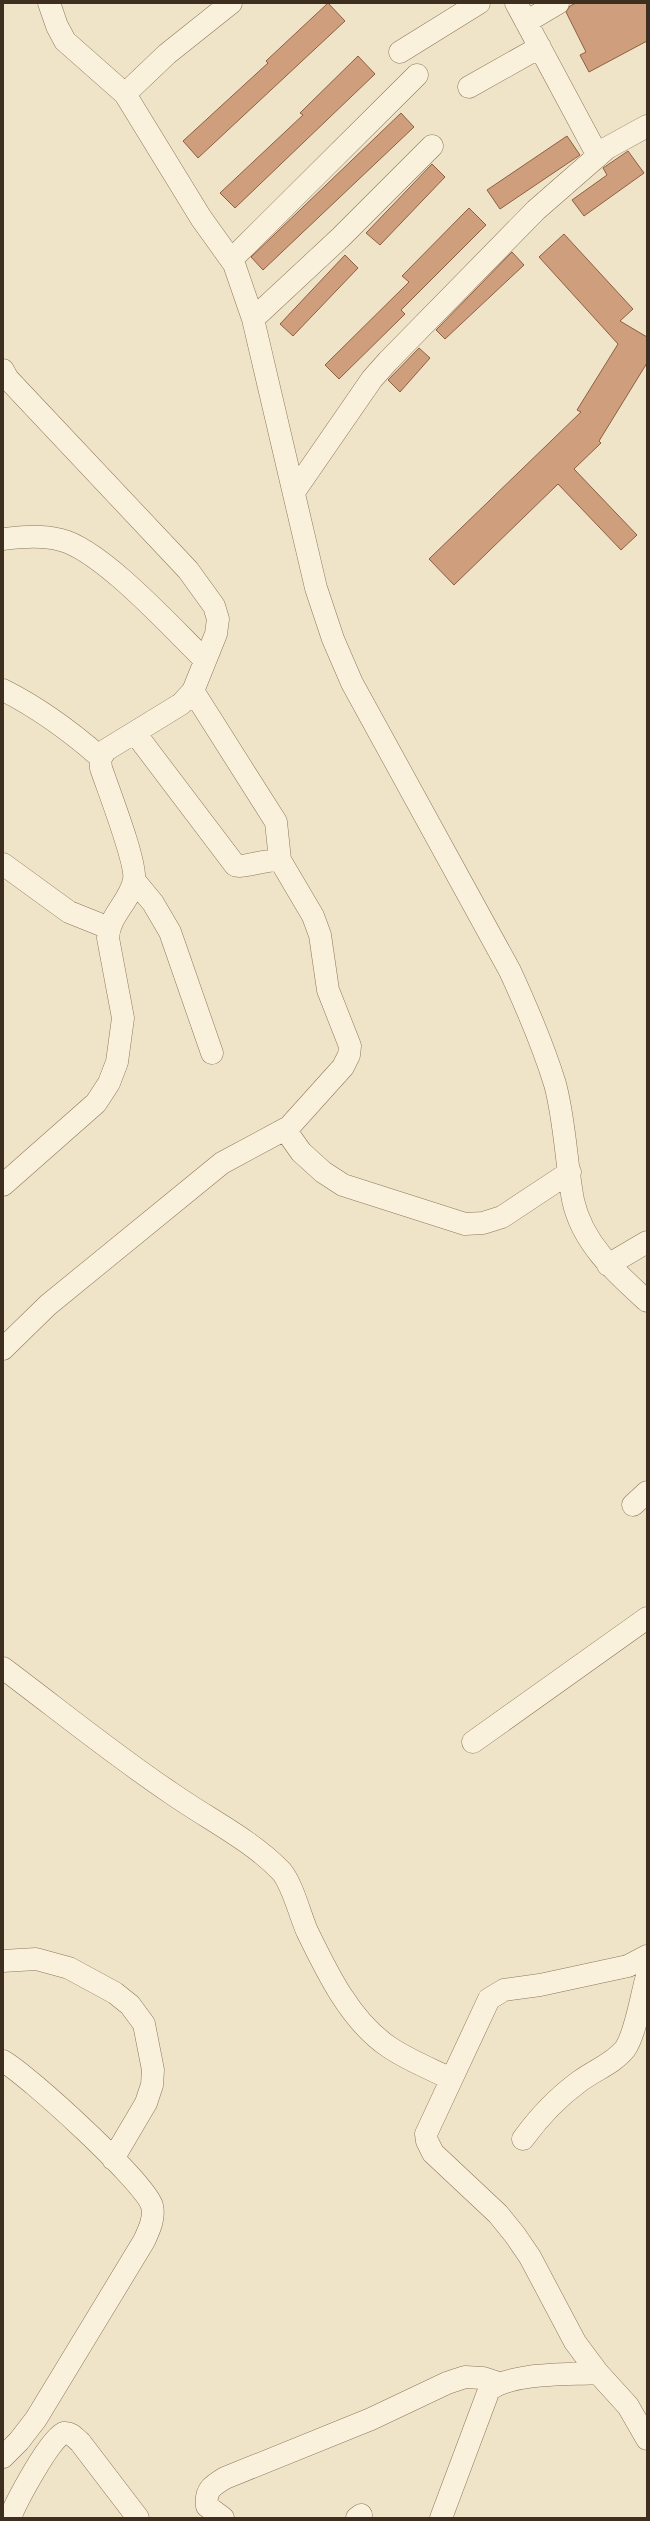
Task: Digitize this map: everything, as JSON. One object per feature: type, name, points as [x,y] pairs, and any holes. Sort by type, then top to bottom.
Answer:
[{"type":"street","points":[[48,3],[57,26],[66,41],[125,94],[201,218],[232,260],[253,319],[316,588],[333,639],[352,683],[465,887],[510,971],[531,1017],[555,1085],[574,1201],[588,1237],[608,1265],[647,1301]]},
{"type":"street","points":[[125,94],[167,54],[231,3]]},
{"type":"street","points":[[400,52],[478,3]]},
{"type":"street","points":[[516,3],[598,156]]},
{"type":"street","points":[[526,22],[558,3]]},
{"type":"street","points":[[469,87],[540,47]]},
{"type":"street","points":[[232,260],[417,75]]},
{"type":"street","points":[[294,492],[372,379],[388,361],[536,210],[607,148],[647,126]]},
{"type":"street","points":[[253,319],[341,237],[432,146]]},
{"type":"street","points":[[3,370],[8,379],[188,570],[210,600],[218,619],[216,634],[193,691],[180,704],[106,750],[100,757],[67,727],[32,704],[3,690]]},
{"type":"street","points":[[3,539],[34,536],[61,540],[85,550],[150,605],[205,660]]},
{"type":"street","points":[[3,1349],[48,1305],[222,1162],[289,1127],[343,1067],[349,1056],[350,1046],[328,990],[320,935],[313,916],[280,860],[276,822],[193,691]]},
{"type":"street","points":[[135,733],[235,865],[244,867],[269,859],[280,860]]},
{"type":"street","points":[[3,1185],[96,1103],[109,1083],[117,1062],[123,1018],[108,938],[109,928],[131,890],[134,880],[134,871],[101,768],[100,759],[106,750]]},
{"type":"street","points":[[3,864],[69,912],[109,928]]},
{"type":"street","points":[[134,880],[153,903],[170,932],[212,1053]]},
{"type":"street","points":[[289,1127],[289,1135],[300,1152],[323,1172],[343,1185],[464,1224],[483,1223],[502,1217],[570,1172]]},
{"type":"street","points":[[608,1265],[647,1242]]},
{"type":"street","points":[[472,1742],[643,1625]]},
{"type":"street","points":[[3,1668],[170,1793],[259,1851],[283,1873],[308,1932],[342,1997],[372,2032],[390,2048],[451,2079]]},
{"type":"street","points":[[647,1956],[628,1966],[540,1985],[504,1990],[489,1999],[428,2126],[427,2141],[434,2153],[498,2214],[515,2235],[530,2257],[574,2342],[598,2373],[628,2406],[647,2439]]},
{"type":"street","points":[[3,1961],[36,1959],[69,1968],[115,1993],[130,2005],[144,2024],[153,2070],[152,2085],[146,2103],[113,2159]]},
{"type":"street","points":[[523,2139],[537,2121],[558,2099],[581,2080],[619,2056],[626,2048],[634,2026],[647,1976]]},
{"type":"street","points":[[3,2061],[29,2079],[113,2159],[146,2193],[152,2207],[152,2224],[144,2241],[36,2419],[3,2457]]},
{"type":"street","points":[[441,2518],[489,2390],[498,2383],[523,2378],[598,2373]]},
{"type":"street","points":[[223,2518],[207,2506],[206,2495],[212,2485],[225,2478],[371,2419],[447,2383],[465,2377],[482,2378],[498,2383]]},
{"type":"street","points":[[10,2518],[18,2500],[48,2450],[57,2438],[64,2433],[72,2434],[80,2442],[130,2515]]},
{"type":"building","points":[[328,3],[345,21],[198,158],[183,141],[268,63],[266,61]]},
{"type":"building","points":[[576,3],[647,3],[647,41],[589,72],[580,55],[586,52],[566,12],[570,6]]},
{"type":"building","points":[[358,56],[375,74],[235,208],[220,193],[303,115],[300,113]]},
{"type":"building","points":[[401,113],[414,127],[263,270],[251,257]]},
{"type":"building","points":[[567,136],[580,155],[500,209],[487,190]]},
{"type":"building","points":[[628,151],[644,173],[584,216],[572,200],[607,175],[603,168]]},
{"type":"building","points":[[432,164],[445,177],[380,245],[366,233]]},
{"type":"building","points":[[469,208],[486,225],[401,310],[405,314],[339,379],[325,365],[409,282],[402,276]]},
{"type":"building","points":[[564,234],[633,309],[620,321],[647,337],[647,363],[599,441],[601,443],[574,469],[637,535],[621,550],[558,484],[454,585],[429,559],[581,412],[577,410],[618,344],[539,257]]},
{"type":"building","points":[[512,252],[524,265],[445,339],[436,330]]},
{"type":"building","points":[[345,255],[358,268],[293,336],[280,324]]},
{"type":"building","points":[[419,348],[430,358],[400,392],[388,380]]}]
